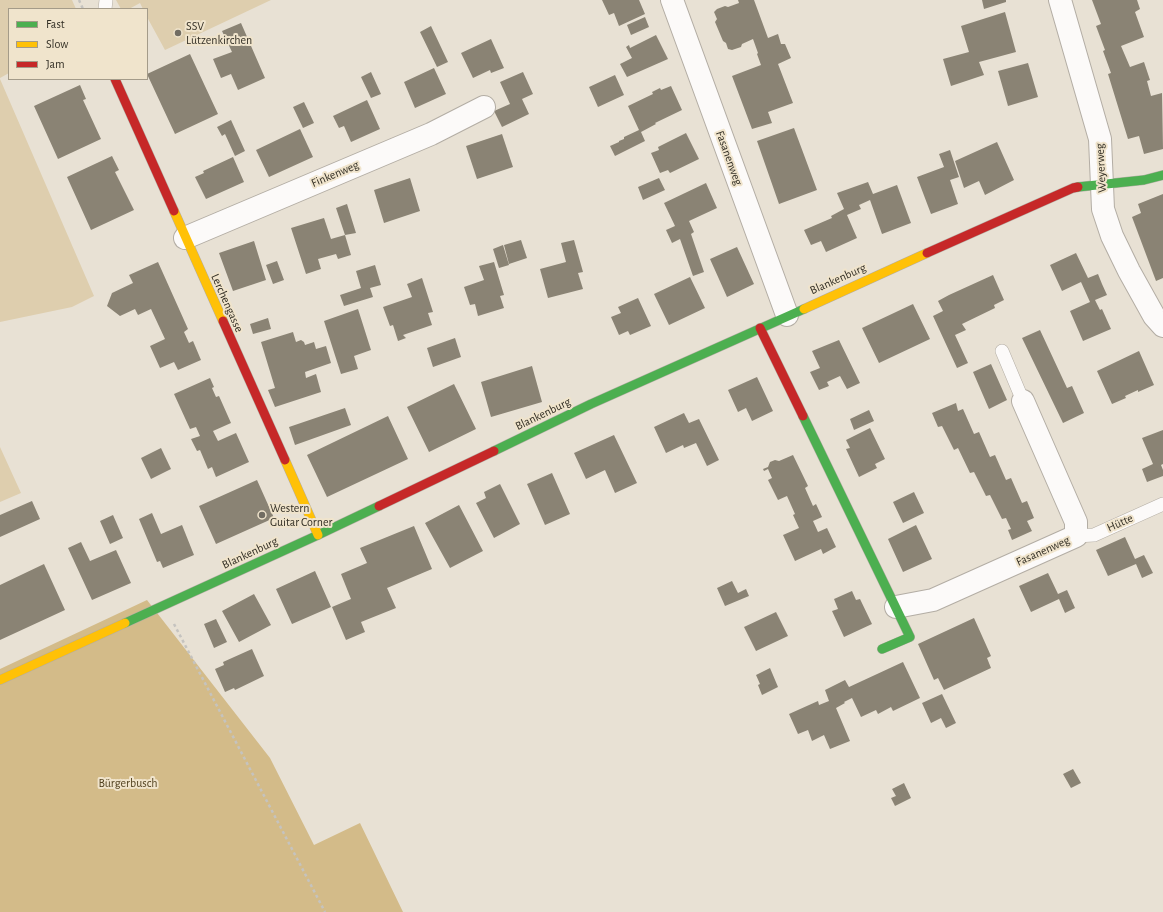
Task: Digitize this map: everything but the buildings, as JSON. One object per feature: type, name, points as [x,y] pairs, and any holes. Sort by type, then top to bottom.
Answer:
[{"type":"street","name":"Fasanenweg","points":[[672,0],[787,316]]},
{"type":"street","name":"Weyerweg","points":[[1060,0],[1100,139],[1103,209],[1112,236],[1132,278],[1154,316],[1163,326]]},
{"type":"street","name":"Lerchengasse","points":[[115,80],[318,535]]},
{"type":"street","name":"Finkenweg","points":[[185,238],[431,134],[484,107]]},
{"type":"street","name":"Blankenburg","points":[[0,680],[318,535],[591,404],[1073,188],[1144,180],[1163,175]]},
{"type":"street","points":[[760,328],[910,637],[882,649]]},
{"type":"street","name":"Fasanenweg","points":[[896,607],[933,600],[1076,536],[1076,522],[1024,401]]},
{"type":"lane","points":[[1002,351],[1024,401]]},
{"type":"lane","name":"Hütte","points":[[1076,536],[1094,535],[1163,504]]},
{"type":"path","points":[[164,606],[325,912]]},
{"type":"shaded area","points":[[0,0],[72,0],[76,8],[8,8],[8,74],[0,78]]},
{"type":"shaded area","name":"SSV Lützenkirchen","points":[[116,0],[271,0],[165,50],[148,19],[148,8],[142,8],[140,3],[131,8],[120,8]]},
{"type":"shaded area","points":[[0,79],[94,296],[72,307],[0,322]]},
{"type":"shaded area","points":[[0,447],[21,493],[0,502]]},
{"type":"green space","name":"Bürgerbusch","points":[[147,600],[270,758],[314,845],[360,823],[403,912],[0,912],[0,669]]},
{"type":"traffic: fast","points":[[1078,187],[1144,180],[1163,175]]},
{"type":"traffic: fast","points":[[494,451],[591,404],[804,309]]},
{"type":"traffic: fast","points":[[803,416],[910,637],[882,649]]},
{"type":"traffic: fast","points":[[125,623],[379,506]]},
{"type":"traffic: slow","points":[[174,211],[223,321]]},
{"type":"traffic: slow","points":[[804,309],[927,253]]},
{"type":"traffic: slow","points":[[285,460],[318,535]]},
{"type":"traffic: slow","points":[[0,680],[125,623]]},
{"type":"traffic: jam","points":[[115,80],[174,211]]},
{"type":"traffic: jam","points":[[927,253],[1078,187]]},
{"type":"traffic: jam","points":[[223,321],[285,460]]},
{"type":"traffic: jam","points":[[760,328],[803,416]]},
{"type":"traffic: jam","points":[[379,506],[494,451]]},
{"type":"place","name":"SSV Lützenkirchen","points":[[178,33]]},
{"type":"place","name":"Western Guitar Corner","points":[[262,515]]}]
